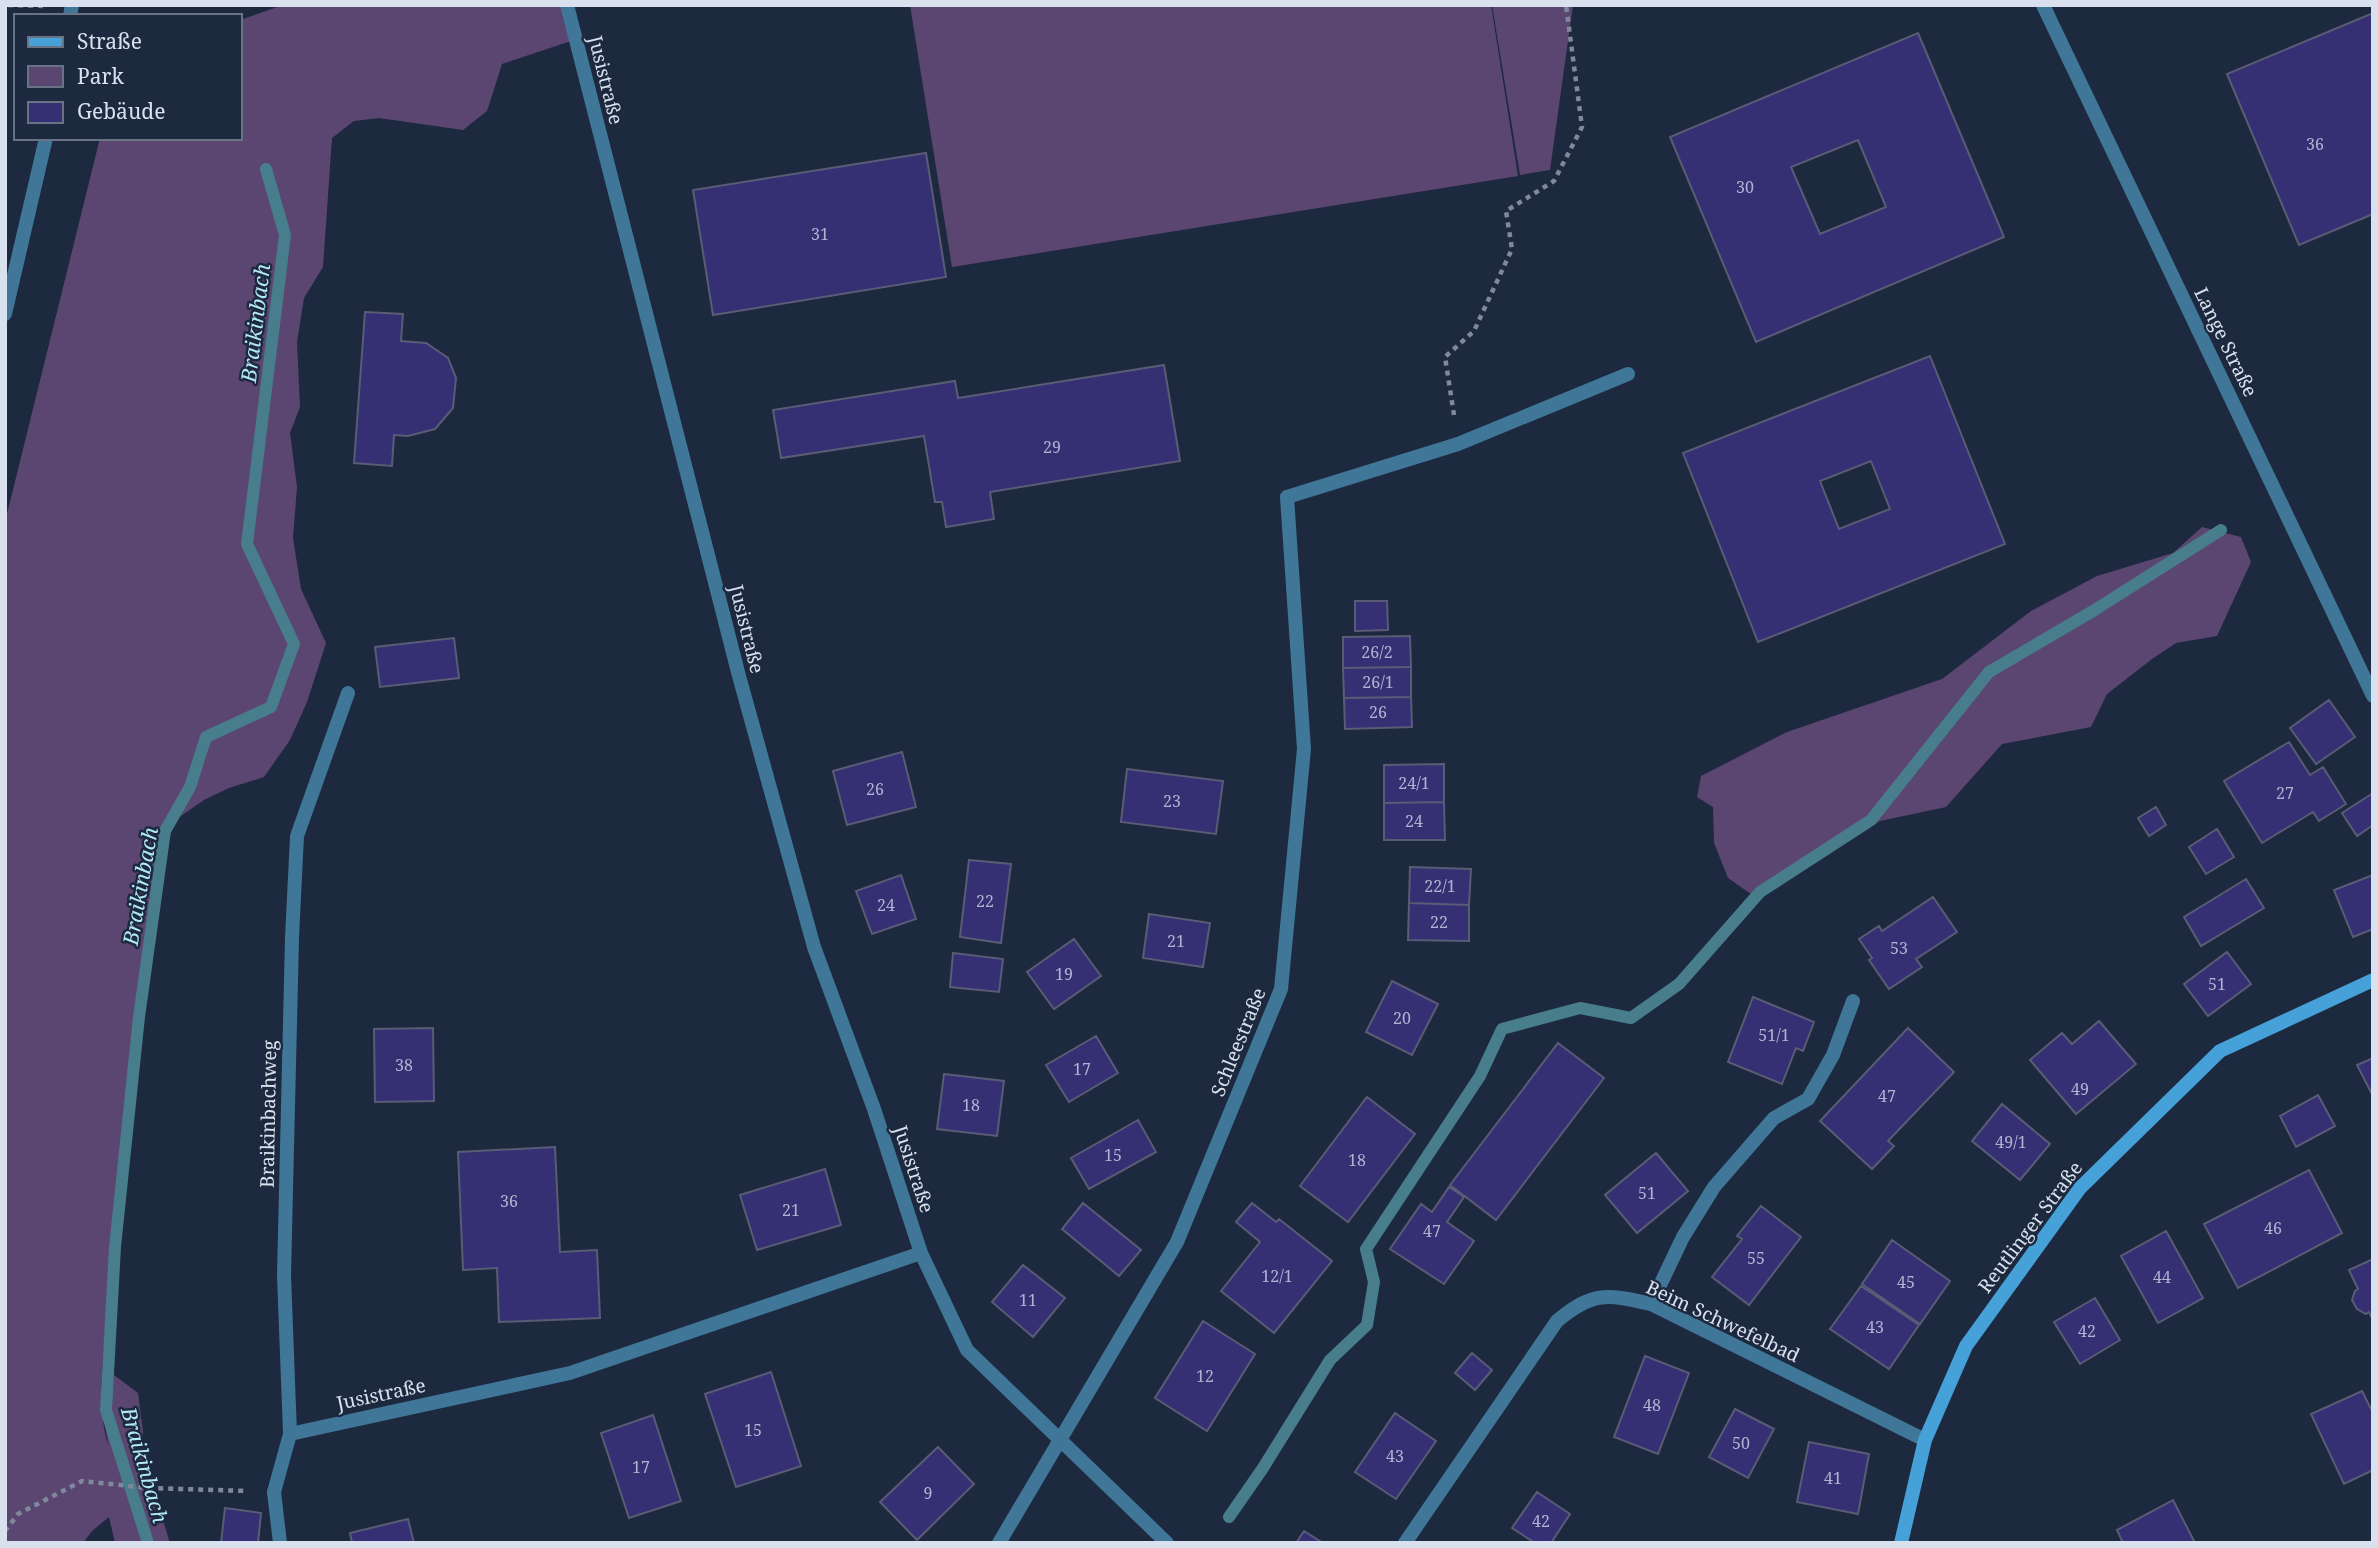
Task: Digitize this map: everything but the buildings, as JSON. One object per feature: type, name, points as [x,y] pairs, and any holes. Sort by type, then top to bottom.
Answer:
[{"type":"main road","name":"Reutlinger Straße","points":[[1901,1543],[1925,1440],[1966,1346],[2080,1188],[2220,1051],[2373,980]]},
{"type":"street","name":"Jusistraße","points":[[567,5],[739,676],[814,947],[874,1109],[921,1253],[967,1350],[1167,1543]]},
{"type":"street","name":"Lange Straße","points":[[2043,5],[2373,696]]},
{"type":"street","points":[[5,314],[46,140]]},
{"type":"street","points":[[1458,444],[1628,374]]},
{"type":"street","name":"Schleestraße","points":[[999,1543],[1177,1242],[1281,989],[1304,749],[1287,497],[1458,444]]},
{"type":"street","name":"Braikinbachweg","points":[[279,1543],[274,1492],[290,1434],[284,1275],[297,836],[348,693]]},
{"type":"street","points":[[1651,1304],[1684,1237],[1714,1187],[1774,1118],[1808,1099],[1833,1055],[1853,1001]]},
{"type":"street","name":"Jusistraße","points":[[290,1434],[570,1373],[921,1253]]},
{"type":"street","name":"Beim Schwefelbad","points":[[1405,1543],[1557,1321],[1577,1304],[1599,1296],[1651,1304],[1925,1440]]},
{"type":"path","points":[[8,5],[45,5]]},
{"type":"path","points":[[1458,444],[1445,357],[1474,331],[1512,249],[1506,211],[1555,181],[1582,127],[1566,5]]},
{"type":"path","points":[[5,1531],[18,1514],[82,1480],[148,1488],[274,1492]]},
{"type":"green space","points":[[283,5],[565,5],[574,40],[502,64],[487,111],[463,130],[379,118],[354,121],[332,138],[323,267],[304,298],[297,342],[300,407],[290,433],[297,487],[293,538],[301,589],[326,643],[307,702],[290,740],[264,777],[229,788],[204,800],[162,829],[124,1122],[103,1354],[102,1410],[108,1446],[103,1409],[110,1398],[114,1375],[138,1393],[143,1432],[142,1465],[148,1488],[162,1517],[170,1543],[115,1543],[109,1517],[92,1531],[83,1543],[5,1543],[5,522],[100,140],[242,140],[242,19]]},
{"type":"green space","points":[[910,5],[1491,5],[1518,176],[952,267]]},
{"type":"green space","points":[[1492,5],[1573,5],[1550,170],[1520,175]]},
{"type":"green space","points":[[2202,527],[2241,537],[2251,562],[2217,636],[2176,643],[2152,659],[2107,694],[2091,727],[2002,744],[1946,807],[1880,821],[1758,899],[1728,878],[1714,843],[1713,807],[1697,797],[1701,776],[1787,732],[1942,679],[2031,611],[2097,576],[2173,553]]},
{"type":"waterway","name":"Braikinbach","points":[[148,1543],[106,1410],[115,1247],[139,1017],[165,831],[190,787],[206,737],[271,707],[294,644],[247,544],[285,235],[266,169]]},
{"type":"waterway","points":[[1229,1517],[1330,1360],[1367,1325],[1374,1282],[1366,1249],[1480,1076],[1502,1029],[1580,1008],[1631,1018],[1679,984],[1760,892],[1871,820],[1989,672],[2093,611],[2221,530]]}]
